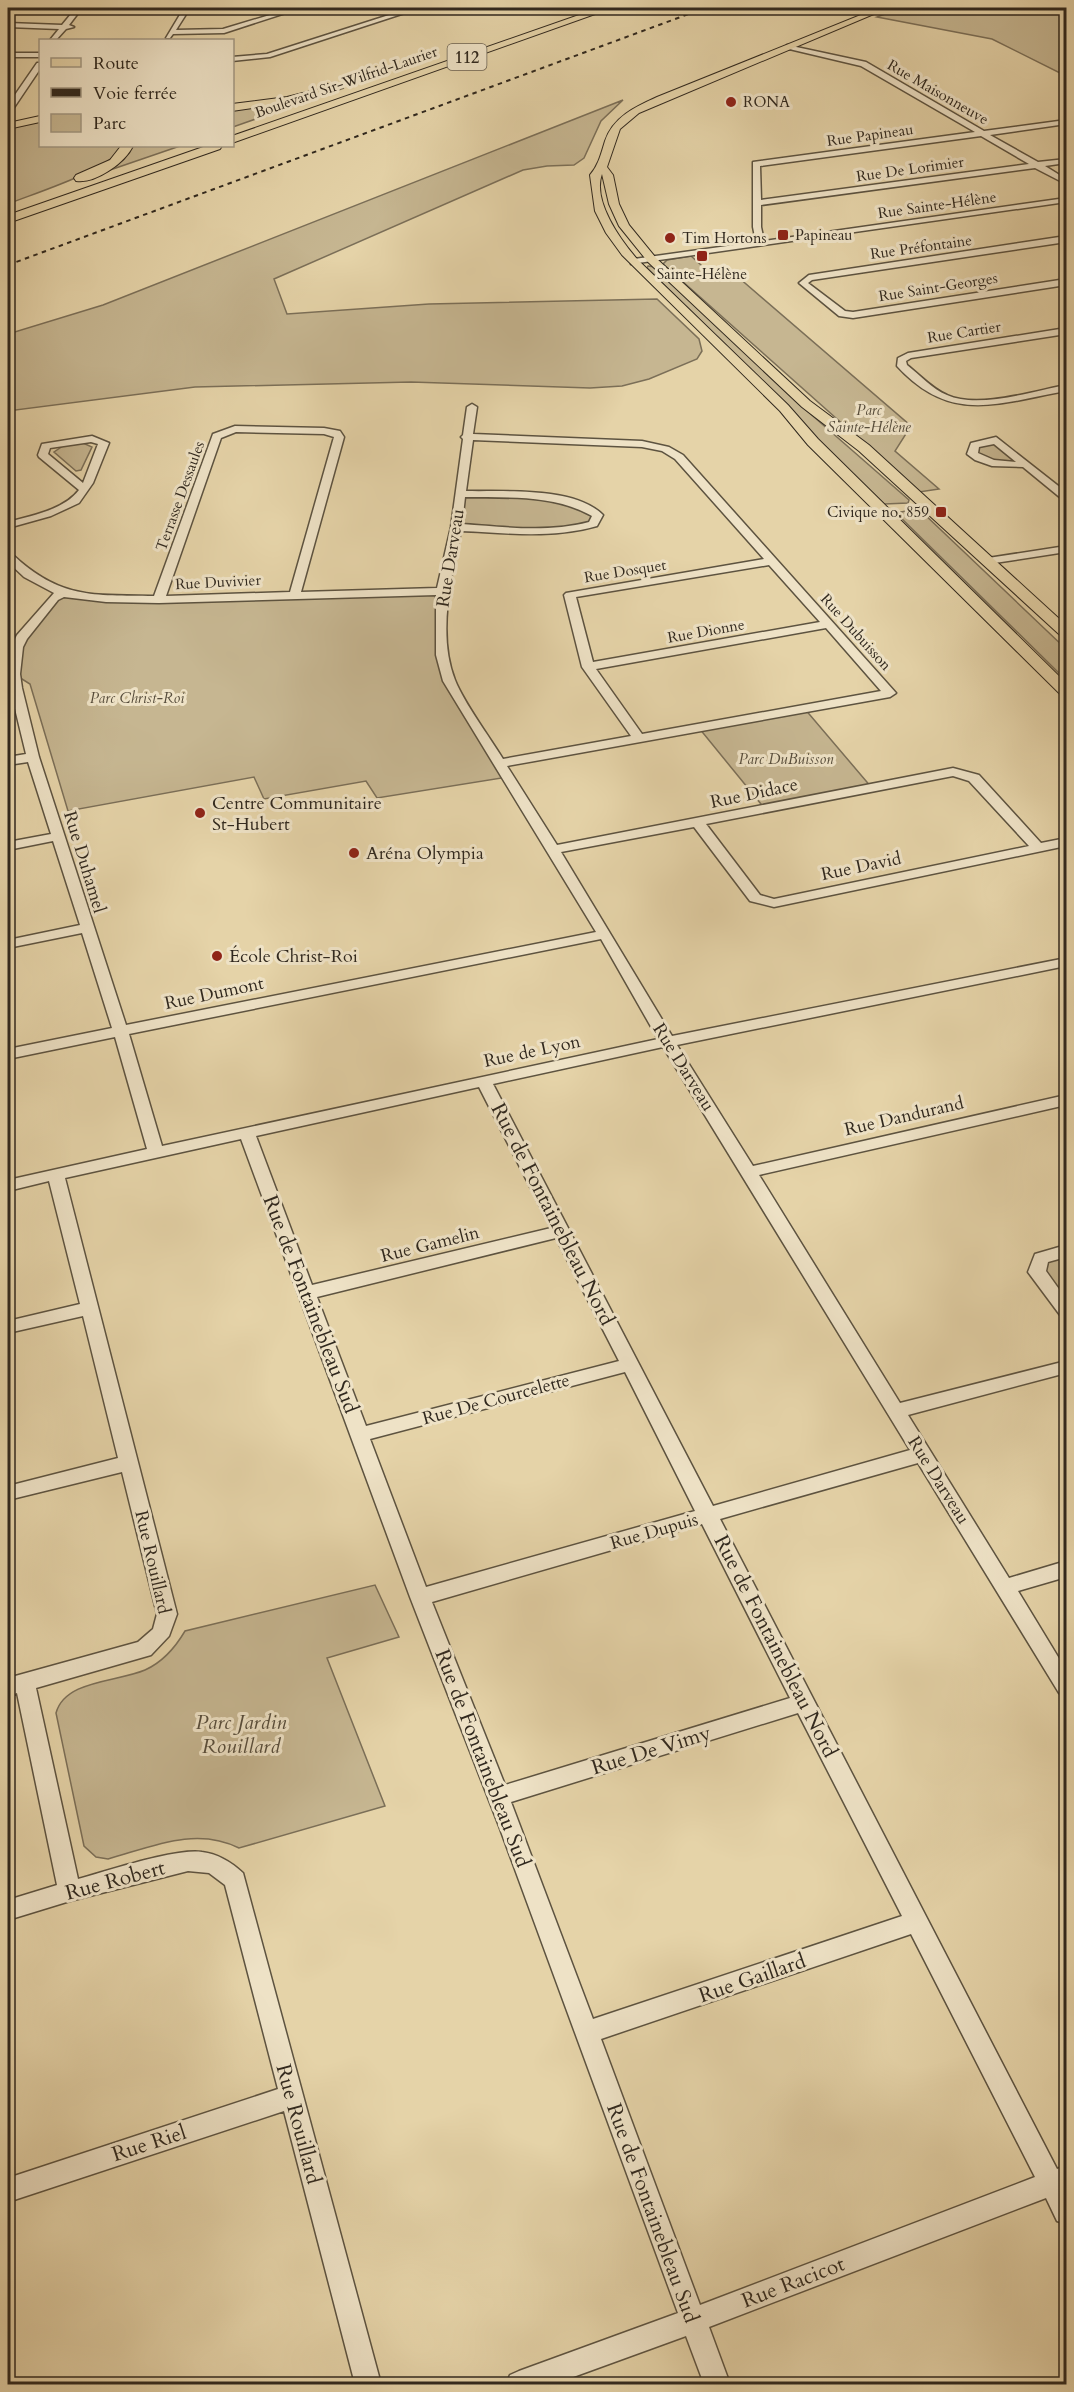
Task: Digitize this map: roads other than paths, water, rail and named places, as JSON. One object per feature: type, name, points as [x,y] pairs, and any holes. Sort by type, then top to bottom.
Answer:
[{"type":"highway","name":"Boulevard Sir-Wilfrid-Laurier","points":[[234,131],[588,8]]},
{"type":"highway","name":"Boulevard Sir-Wilfrid-Laurier","points":[[234,139],[607,8]]},
{"type":"highway","points":[[367,79],[417,67]]},
{"type":"highway","points":[[234,108],[287,100],[348,84]]},
{"type":"highway","points":[[8,111],[39,115]]},
{"type":"highway","points":[[8,126],[39,115]]},
{"type":"highway","points":[[70,182],[114,162],[126,147]]},
{"type":"highway","points":[[8,209],[191,147]]},
{"type":"highway","points":[[8,219],[213,147]]},
{"type":"highway","points":[[8,209],[40,194]]},
{"type":"highway","points":[[8,224],[77,194]]},
{"type":"main road","points":[[884,8],[660,99],[634,112],[616,126],[608,143],[603,169],[596,175],[598,204],[616,239],[634,262],[784,408],[813,442],[1066,691]]},
{"type":"main road","points":[[603,169],[608,175],[614,204],[624,226],[652,260],[806,404],[864,448],[1065,629]]},
{"type":"street","points":[[60,39],[79,8]]},
{"type":"street","points":[[54,39],[85,8]]},
{"type":"street","points":[[166,39],[187,8]]},
{"type":"street","points":[[172,32],[224,31],[298,8]]},
{"type":"street","points":[[364,8],[395,15]]},
{"type":"street","points":[[234,59],[268,56],[417,8]]},
{"type":"street","points":[[8,26],[67,26]]},
{"type":"street","name":"Rue Maisonneuve","points":[[787,47],[863,64],[1066,182]]},
{"type":"street","points":[[8,55],[39,56]]},
{"type":"street","points":[[8,97],[39,57]]},
{"type":"street","points":[[8,111],[39,66]]},
{"type":"street","name":"Rue Papineau","points":[[762,244],[757,227],[756,164],[1066,122]]},
{"type":"street","name":"Rue De Lorimier","points":[[757,203],[1066,161]]},
{"type":"street","name":"Rue Sainte-Hélène","points":[[634,262],[1066,200]]},
{"type":"street","name":"Rue Préfontaine","points":[[820,297],[803,283],[808,278],[1066,239]]},
{"type":"street","name":"Rue Saint-Georges","points":[[820,297],[842,314],[853,315],[1066,282]]},
{"type":"street","name":"Rue Cartier","points":[[1064,390],[980,403],[961,403],[945,399],[902,366],[901,360],[908,356],[1066,331]]},
{"type":"street","name":"Rue Darveau","points":[[472,407],[466,438],[456,527],[442,591],[442,655],[449,681],[605,934],[668,1042],[1066,1688]]},
{"type":"street","name":"Terrasse Dessaules","points":[[159,600],[217,436],[235,429],[324,430],[336,433],[339,437],[295,594]]},
{"type":"street","name":"Rue Dubuisson","points":[[466,438],[642,444],[665,450],[679,457],[890,693],[500,763]]},
{"type":"street","points":[[8,525],[50,513],[79,497],[84,489],[104,443],[92,439],[46,446],[43,455],[84,489]]},
{"type":"street","points":[[1027,464],[1066,498]]},
{"type":"street","points":[[456,527],[572,531],[593,524],[598,515],[585,505],[561,499],[460,494]]},
{"type":"street","points":[[988,561],[1066,549]]},
{"type":"street","name":"Rue Duvivier","points":[[8,556],[28,575],[62,593],[106,599],[159,600],[442,591]]},
{"type":"street","name":"Rue Dosquet","points":[[639,738],[588,667],[570,595],[773,561]]},
{"type":"street","name":"Rue Duhamel","points":[[62,593],[54,598],[21,638],[17,647],[14,674],[16,688],[33,756],[122,1032],[156,1152]]},
{"type":"street","name":"Rue Dionne","points":[[588,667],[829,624]]},
{"type":"street","points":[[8,761],[33,756]]},
{"type":"street","name":"Rue Didace","points":[[554,850],[953,772],[974,778],[1038,848]]},
{"type":"street","name":"Rue David","points":[[698,823],[755,898],[774,903],[1066,842]]},
{"type":"street","points":[[8,846],[59,836]]},
{"type":"street","points":[[8,944],[87,928]]},
{"type":"street","name":"Rue Dumont","points":[[8,1054],[605,934]]},
{"type":"street","name":"Rue de Lyon","points":[[8,1185],[668,1042],[1066,962]]},
{"type":"street","name":"Rue de Fontainebleau Nord","points":[[484,1081],[917,1922],[1059,2181],[1066,2212]]},
{"type":"street","name":"Rue Dandurand","points":[[749,1172],[1066,1100]]},
{"type":"street","name":"Rue de Fontainebleau Sud","points":[[247,1133],[717,2385]]},
{"type":"street","name":"Rue Rouillard","points":[[56,1175],[168,1614],[166,1626],[159,1638],[144,1649],[16,1685],[70,1891]]},
{"type":"street","name":"Rue Gamelin","points":[[307,1293],[563,1231]]},
{"type":"street","points":[[1066,1251],[1041,1258],[1037,1272],[1066,1311]]},
{"type":"street","points":[[8,1327],[89,1308]]},
{"type":"street","name":"Rue De Courcelette","points":[[360,1435],[631,1364]]},
{"type":"street","points":[[897,1411],[1066,1367]]},
{"type":"street","name":"Rue Dupuis","points":[[420,1597],[923,1454]]},
{"type":"street","points":[[8,1493],[128,1463]]},
{"type":"street","points":[[1005,1587],[1066,1569]]},
{"type":"street","name":"Rue De Vimy","points":[[498,1797],[805,1702]]},
{"type":"street","name":"Rue Robert","points":[[8,1910],[70,1891],[188,1861],[207,1861],[223,1867]]},
{"type":"street","name":"Rue Rouillard","points":[[223,1867],[235,1880],[242,1898],[291,2097],[368,2385]]},
{"type":"street","name":"Rue Gaillard","points":[[586,2033],[917,1922]]},
{"type":"street","name":"Rue Riel","points":[[8,2190],[291,2097]]},
{"type":"street","name":"Rue Racicot","points":[[519,2385],[1059,2181]]},
{"type":"railway","points":[[8,265],[705,8]]},
{"type":"place","name":"RONA","points":[[731,102]]},
{"type":"place","name":"Papineau","points":[[783,235]]},
{"type":"place","name":"Tim Hortons","points":[[670,238]]},
{"type":"place","name":"Sainte-Hélène","points":[[702,256]]},
{"type":"place","name":"Civique no. 859","points":[[941,512]]},
{"type":"place","name":"Centre Communitaire St-Hubert","points":[[200,813]]},
{"type":"place","name":"Aréna Olympia","points":[[354,853]]},
{"type":"place","name":"École Christ-Roi","points":[[217,956]]},
{"type":"park label","name":"Parc Sainte-Hélène","points":[[869,418]]},
{"type":"park label","name":"Parc Christ-Roi","points":[[137,698]]},
{"type":"park label","name":"Parc DuBuisson","points":[[786,759]]},
{"type":"park label","name":"Parc Jardin Rouillard","points":[[241,1734]]}]
